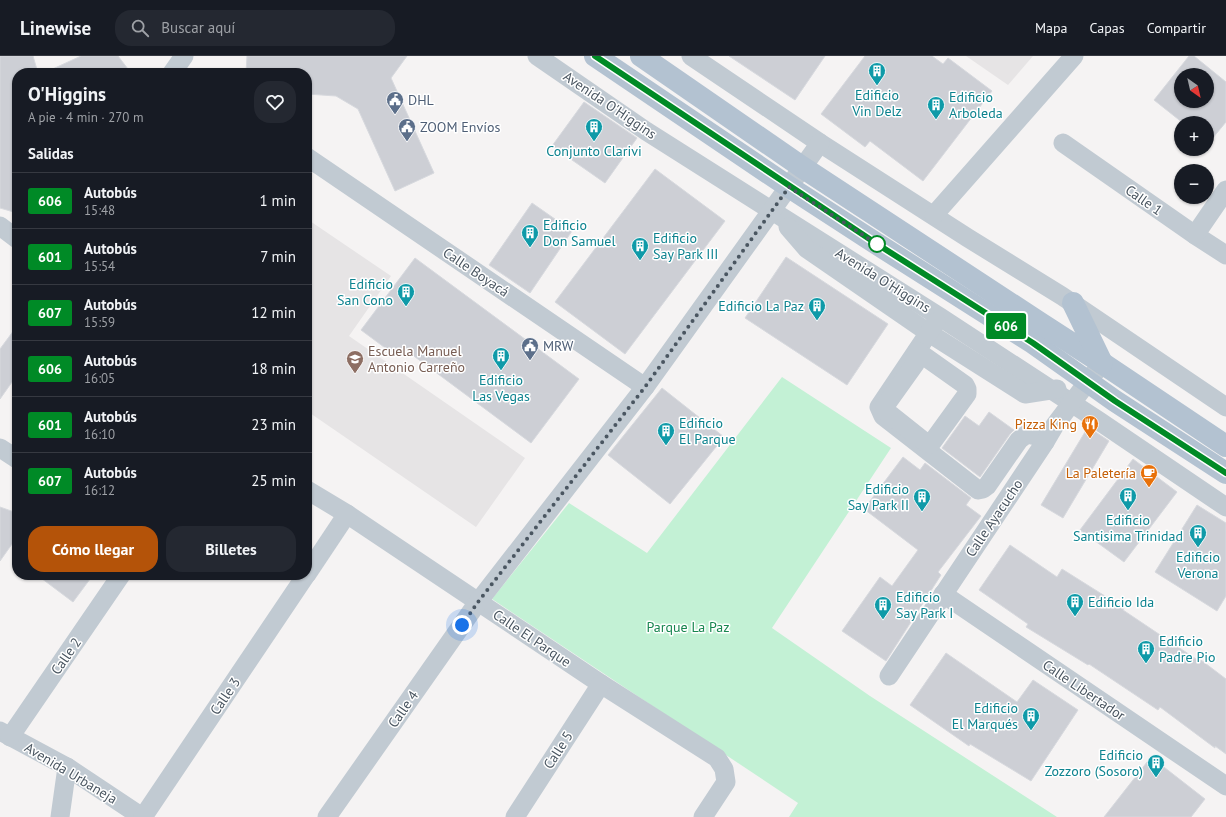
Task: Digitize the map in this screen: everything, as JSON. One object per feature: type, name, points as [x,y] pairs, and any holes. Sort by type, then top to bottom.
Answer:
[{"type":"main road","name":"Avenida O'Higgins","points":[[595,56],[789,187],[1033,343],[1088,382],[1226,473]]},
{"type":"main road","points":[[641,56],[802,166],[1226,446]]},
{"type":"main road","points":[[1073,303],[1102,363]]},
{"type":"street","name":"Avenida O'Higgins","points":[[537,56],[646,131],[940,317],[1099,421],[1226,507]]},
{"type":"street","points":[[692,56],[820,143],[1073,303],[1226,407]]},
{"type":"street","points":[[934,214],[1074,56]]},
{"type":"street","name":"Calle 4","points":[[327,817],[478,602],[645,387],[789,187],[802,166],[820,143]]},
{"type":"street","name":"Calle 1","points":[[1063,143],[1226,255]]},
{"type":"street","name":"Calle Boyacá","points":[[312,160],[645,387]]},
{"type":"street","points":[[1195,235],[1226,190]]},
{"type":"street","points":[[772,210],[807,249],[929,333],[1025,394],[1088,382]]},
{"type":"street","points":[[0,226],[12,235]]},
{"type":"street","points":[[940,317],[879,407],[883,416],[978,490],[987,486],[1019,440],[1027,434],[1036,436],[1045,442]]},
{"type":"street","points":[[917,351],[965,385],[967,389],[966,394],[930,444],[926,443],[887,412],[886,409],[886,406],[915,364],[917,351]]},
{"type":"street","name":"Calle Ayacucho","points":[[889,676],[1055,425],[1102,363]]},
{"type":"street","name":"Calle El Parque","points":[[312,493],[347,514],[601,684],[717,758],[724,769],[726,782],[703,817]]},
{"type":"street","name":"Calle 3","points":[[312,567],[347,514]]},
{"type":"street","name":"Calle 2","points":[[5,734],[118,580]]},
{"type":"street","name":"Calle 3","points":[[143,817],[304,580]]},
{"type":"street","name":"Calle Libertador","points":[[943,594],[1226,786]]},
{"type":"street","name":"Calle 5","points":[[515,817],[601,684]]},
{"type":"street","name":"Avenida Urbaneja","points":[[5,734],[67,767],[143,817]]},
{"type":"street","points":[[60,817],[67,767]]},
{"type":"shaded area","points":[[966,56],[1033,56],[1008,85]]},
{"type":"shaded area","name":"Escuela Manuel Antonio Carreño","points":[[312,222],[391,276],[349,336],[525,458],[476,527],[312,414]]},
{"type":"green space","name":"Parque La Paz","points":[[782,377],[891,448],[772,628],[870,696],[1057,817],[789,817],[798,803],[492,599],[569,503],[647,553]]},
{"type":"building","points":[[0,56],[33,56],[37,68],[12,68],[12,212],[0,208]]},
{"type":"building","points":[[81,56],[118,56],[127,68],[55,68]]},
{"type":"building","points":[[247,56],[407,56],[391,78],[434,173],[395,191],[358,109],[336,96],[312,94],[312,68],[246,68]]},
{"type":"building","points":[[729,56],[825,56],[795,100]]},
{"type":"building","points":[[865,56],[932,56],[943,64],[948,58],[992,91],[923,181],[870,141],[865,147],[821,114]]},
{"type":"building","points":[[1189,56],[1194,56],[1209,68],[1179,68]]},
{"type":"building","points":[[1214,72],[1226,82],[1226,122],[1214,137],[1214,116],[1174,116],[1154,100],[1174,75],[1174,108],[1214,108]]},
{"type":"building","name":"Conjunto Clarivi","points":[[584,102],[637,138],[605,183],[552,146]]},
{"type":"building","name":"Edificio Say Park III","points":[[655,169],[725,221],[625,354],[555,302]]},
{"type":"building","name":"Edificio Don Samuel","points":[[532,203],[572,231],[530,293],[489,265]]},
{"type":"building","name":"Edificio La Paz","points":[[786,257],[888,324],[847,385],[745,318]]},
{"type":"building","name":"Edificio Las Vegas","points":[[415,258],[579,379],[531,443],[403,348],[396,356],[361,330]]},
{"type":"building","points":[[12,333],[12,382],[0,399],[0,349]]},
{"type":"building","name":"Edificio El Parque","points":[[662,388],[724,437],[670,504],[608,455]]},
{"type":"building","points":[[989,412],[1014,430],[980,477],[942,448],[965,416],[979,426]]},
{"type":"building","points":[[1088,427],[1109,441],[1063,518],[1041,505]]},
{"type":"building","points":[[903,457],[920,470],[925,463],[971,498],[966,505],[981,516],[938,572],[941,575],[886,661],[842,631],[880,577],[892,586],[918,550],[864,509]]},
{"type":"building","name":"Edificio Santisima Trinidad","points":[[1133,459],[1177,492],[1124,562],[1080,530]]},
{"type":"building","name":"Edificio Verona","points":[[1197,505],[1226,523],[1226,596],[1217,611],[1155,572]]},
{"type":"building","points":[[0,507],[12,511],[12,544],[0,561]]},
{"type":"building","points":[[1010,545],[1057,577],[1062,569],[1124,608],[1123,610],[1199,661],[1201,660],[1226,679],[1226,754],[1215,746],[1215,748],[1160,707],[1158,710],[1089,664],[1088,665],[1026,627],[1028,624],[979,590]]},
{"type":"building","points":[[44,580],[89,580],[73,602]]},
{"type":"building","points":[[946,653],[1017,702],[1033,680],[1078,710],[1031,781],[970,744],[969,746],[910,705]]},
{"type":"building","name":"Edificio Zozzoro (Sosoro)","points":[[1151,757],[1205,799],[1191,817],[1104,817]]},
{"type":"bus line","name":"606","points":[[595,56],[789,187],[1033,343],[1115,401],[1226,473]]},
{"type":"place","name":"Edificio Vin Delz","points":[[877,86]]},
{"type":"place","name":"DHL","points":[[395,115]]},
{"type":"place","name":"Edificio Arboleda","points":[[936,120]]},
{"type":"place","name":"ZOOM Envíos","points":[[407,142]]},
{"type":"place","name":"Conjunto Clarivi","points":[[594,142]]},
{"type":"place","name":"Edificio Don Samuel","points":[[530,248]]},
{"type":"place","name":"Edificio Say Park III","points":[[640,261]]},
{"type":"place","name":"Edificio San Cono","points":[[406,307]]},
{"type":"place","name":"Edificio La Paz","points":[[817,321]]},
{"type":"place","name":"MRW","points":[[530,361]]},
{"type":"place","name":"Edificio Las Vegas","points":[[501,371]]},
{"type":"place","name":"Escuela Manuel Antonio Carreño","points":[[355,374]]},
{"type":"place","name":"Pizza King","points":[[1090,439]]},
{"type":"place","name":"Edificio El Parque","points":[[666,446]]},
{"type":"place","name":"La Paletería","points":[[1149,488]]},
{"type":"place","name":"Edificio Santisima Trinidad","points":[[1128,511]]},
{"type":"place","name":"Edificio Say Park II","points":[[922,512]]},
{"type":"place","name":"Edificio Verona","points":[[1198,548]]},
{"type":"place","name":"Edificio Ida","points":[[1075,617]]},
{"type":"place","name":"Edificio Say Park I","points":[[883,620]]},
{"type":"place","name":"Edificio Padre Pio","points":[[1146,664]]},
{"type":"place","name":"Edificio El Marqués","points":[[1031,731]]},
{"type":"place","name":"Edificio Zozzoro (Sosoro)","points":[[1156,778]]},
{"type":"route","points":[[462,625],[478,602],[645,387],[789,187],[877,244]]}]
